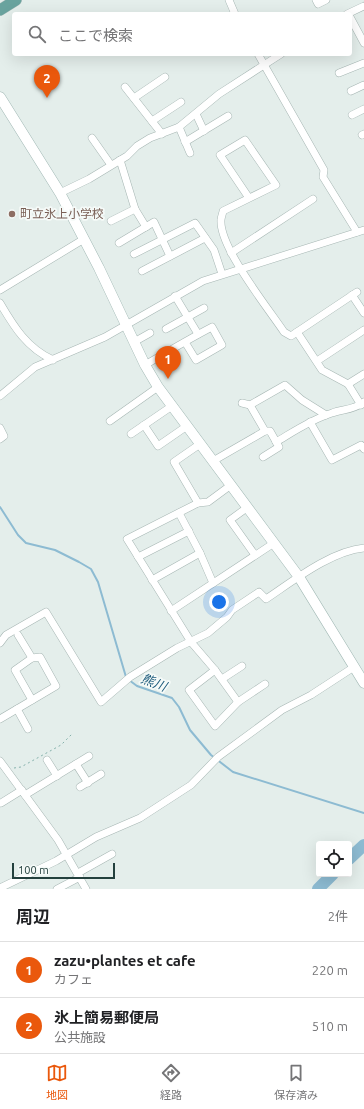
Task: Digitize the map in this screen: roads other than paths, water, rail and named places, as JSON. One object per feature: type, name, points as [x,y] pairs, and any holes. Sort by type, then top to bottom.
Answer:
[{"type":"main road","points":[[0,10],[16,0]]},
{"type":"street","points":[[229,0],[234,12]]},
{"type":"street","points":[[316,0],[318,4],[326,0]]},
{"type":"street","points":[[352,13],[364,6]]},
{"type":"street","points":[[352,20],[361,31],[364,43]]},
{"type":"street","points":[[0,394],[36,367],[105,337],[203,281],[360,231],[326,183],[323,177],[324,170],[266,65],[259,56]]},
{"type":"street","points":[[60,193],[89,179],[120,160],[150,138],[179,127],[219,94],[278,56]]},
{"type":"street","points":[[339,73],[364,63]]},
{"type":"street","points":[[134,98],[165,77]]},
{"type":"street","points":[[351,91],[364,85]]},
{"type":"street","points":[[125,87],[162,134]]},
{"type":"street","points":[[0,97],[60,193],[145,365],[158,387],[299,577],[360,674],[282,710],[216,759],[191,785],[140,818],[96,837],[10,886],[0,888]]},
{"type":"street","points":[[152,121],[181,102]]},
{"type":"street","points":[[352,115],[364,110]]},
{"type":"street","points":[[196,114],[204,131]]},
{"type":"street","points":[[185,142],[228,116]]},
{"type":"street","points":[[179,127],[190,153]]},
{"type":"street","points":[[92,138],[111,165]]},
{"type":"street","points":[[249,198],[220,155],[245,140],[276,185],[223,211],[221,220],[223,234],[230,253],[284,332],[291,336],[355,293],[364,314]]},
{"type":"street","points":[[120,160],[135,209],[146,227]]},
{"type":"street","points":[[230,253],[313,199]]},
{"type":"street","points":[[111,221],[135,209]]},
{"type":"street","points":[[119,243],[154,222],[170,256]]},
{"type":"street","points":[[134,254],[195,223],[214,250],[222,274]]},
{"type":"street","points":[[142,270],[205,238]]},
{"type":"street","points":[[0,290],[84,239]]},
{"type":"street","points":[[175,296],[198,334]]},
{"type":"street","points":[[0,303],[24,339],[32,348],[53,360]]},
{"type":"street","points":[[166,329],[204,308]]},
{"type":"street","points":[[145,365],[198,334],[212,327],[222,345],[196,360],[185,342]]},
{"type":"street","points":[[317,361],[364,330]]},
{"type":"street","points":[[276,442],[310,422],[326,415],[352,409],[363,403],[348,384],[322,370],[297,332]]},
{"type":"street","points":[[134,342],[150,333]]},
{"type":"street","points":[[348,384],[364,374]]},
{"type":"street","points":[[242,403],[250,405],[285,385],[302,400],[326,415]]},
{"type":"street","points":[[110,421],[158,387]]},
{"type":"street","points":[[250,405],[265,431]]},
{"type":"street","points":[[131,434],[172,406]]},
{"type":"street","points":[[310,422],[332,460],[363,445]]},
{"type":"street","points":[[144,425],[158,446],[187,426]]},
{"type":"street","points":[[0,428],[4,436],[0,439]]},
{"type":"street","points":[[213,461],[265,431],[270,431],[279,447],[263,457]]},
{"type":"street","points":[[198,503],[174,462],[200,444]]},
{"type":"street","points":[[231,485],[208,502],[198,503],[127,539],[191,642],[215,670],[238,702]]},
{"type":"street","points":[[248,507],[230,520],[255,555]]},
{"type":"street","points":[[179,513],[200,553],[213,583]]},
{"type":"street","points":[[138,556],[189,531]]},
{"type":"street","points":[[171,610],[274,543]]},
{"type":"street","points":[[0,643],[6,636],[46,612],[101,702],[128,679],[177,648],[208,633],[232,610],[259,592],[266,599],[299,577],[334,557],[353,549],[364,548]]},
{"type":"street","points":[[152,580],[200,553]]},
{"type":"street","points":[[18,635],[32,658]]},
{"type":"street","points":[[0,719],[56,686],[40,657],[32,658],[15,670],[32,700]]},
{"type":"street","points":[[222,680],[242,666]]},
{"type":"street","points":[[215,670],[189,690],[214,726],[238,702],[265,684]]},
{"type":"street","points":[[17,709],[28,729]]},
{"type":"street","points":[[0,803],[57,776],[89,756]]},
{"type":"street","points":[[47,760],[57,776]]},
{"type":"street","points":[[76,764],[88,783]]},
{"type":"street","points":[[2,765],[67,854],[86,889]]},
{"type":"street","points":[[80,788],[101,774]]},
{"type":"street","points":[[57,889],[112,854]]},
{"type":"waterway","name":"熊川","points":[[0,507],[18,535],[26,543],[55,550],[91,569],[98,582],[126,677]]},
{"type":"waterway","name":"熊川","points":[[129,680],[137,686],[172,698],[179,707],[190,730],[211,755],[233,772],[364,813]]},
{"type":"waterway","points":[[352,856],[364,845]]},
{"type":"waterway","points":[[318,889],[330,877]]},
{"type":"place","name":"氷上簡易郵便局","points":[[47,98]]},
{"type":"place","name":"町立氷上小学校","points":[[12,214]]},
{"type":"place","name":"zazu•plantes et cafe","points":[[168,379]]}]
